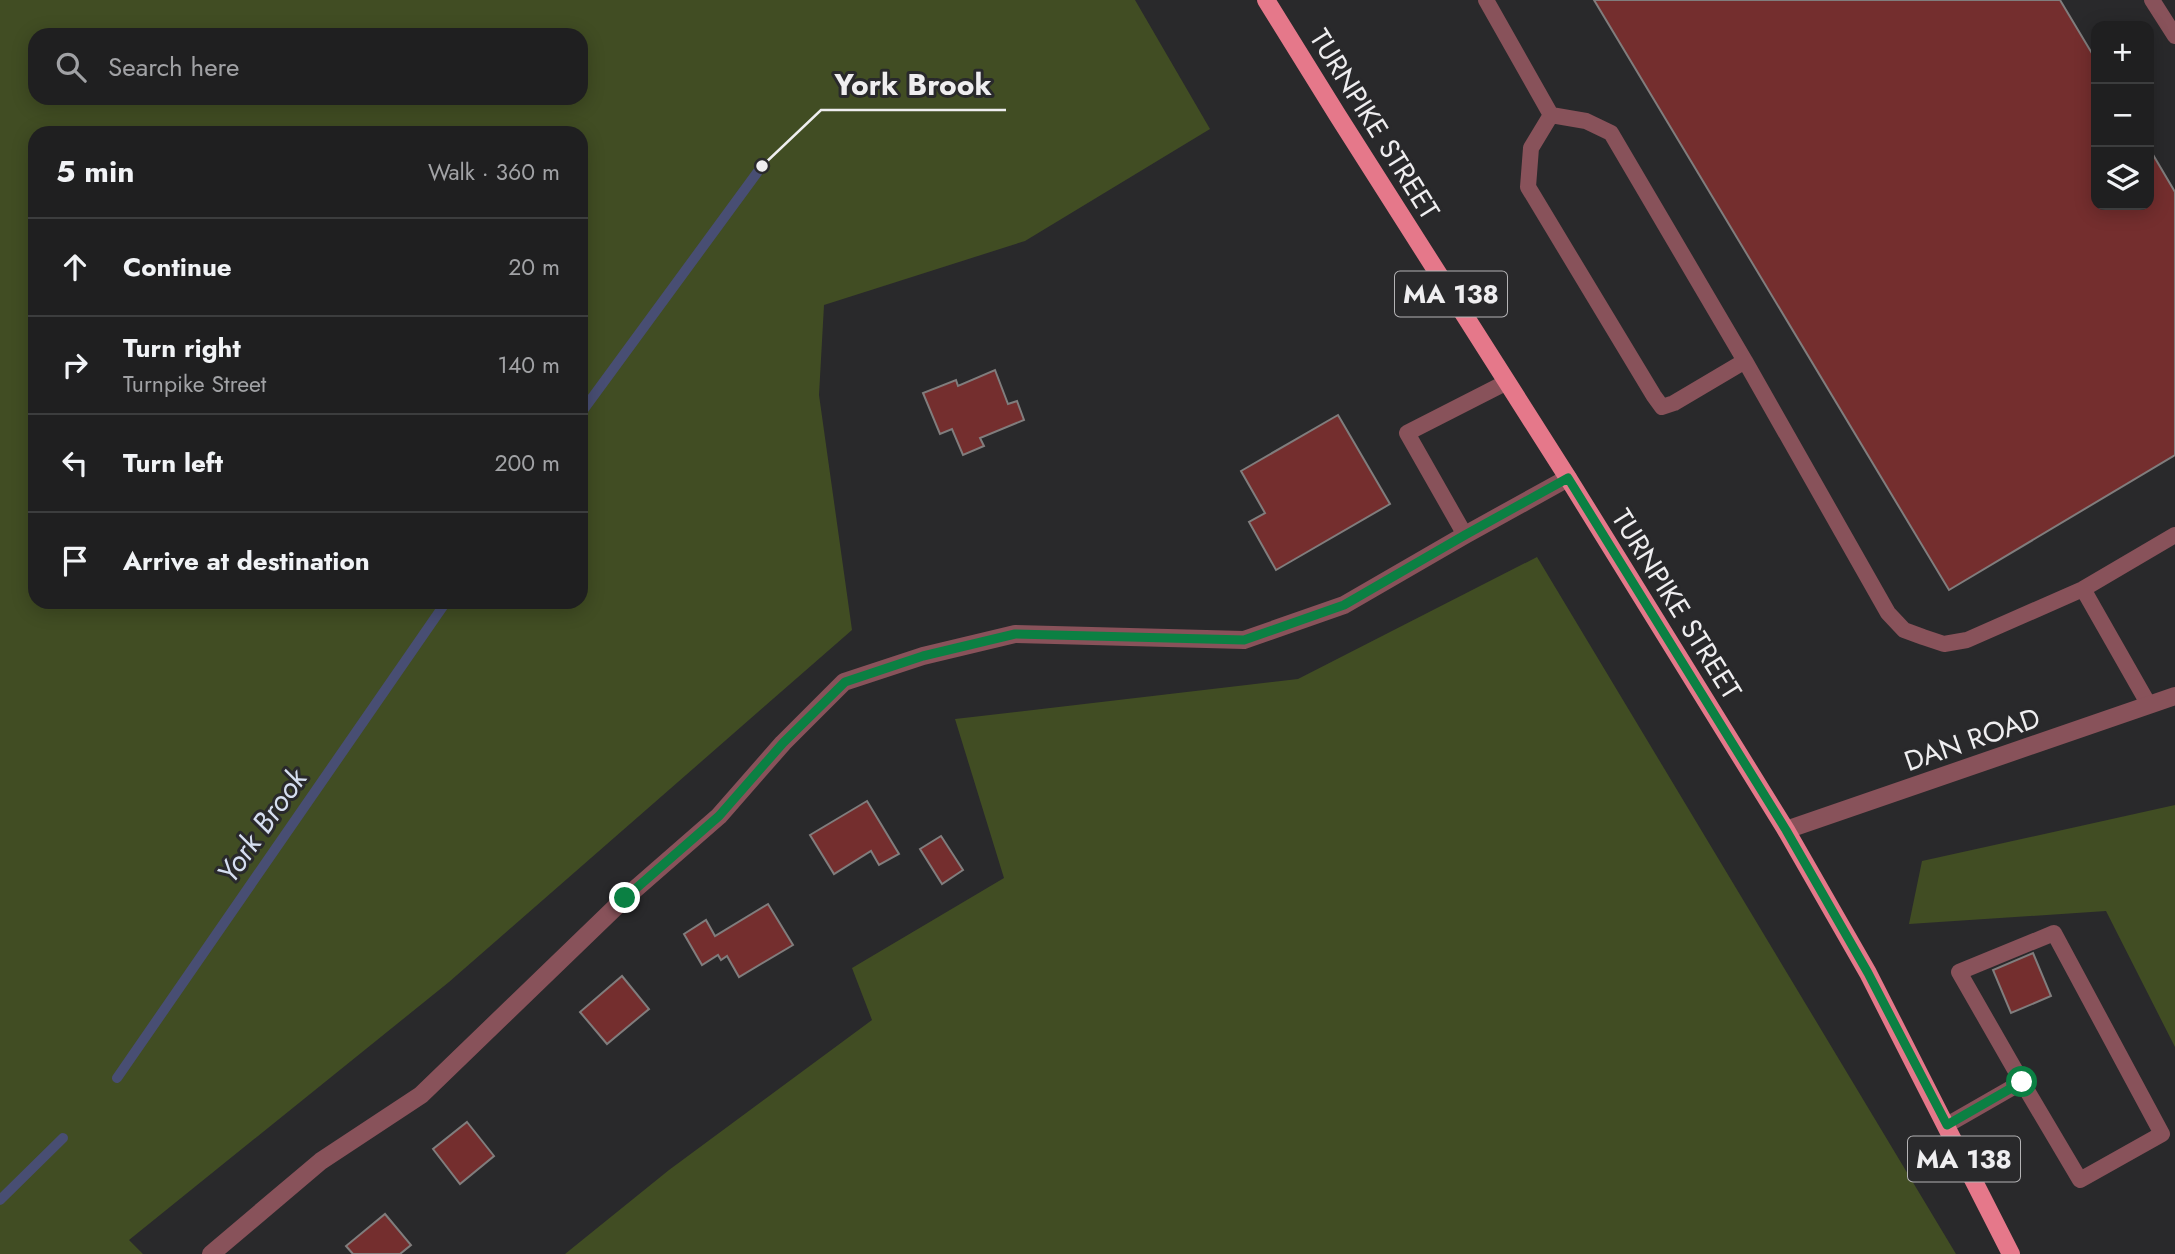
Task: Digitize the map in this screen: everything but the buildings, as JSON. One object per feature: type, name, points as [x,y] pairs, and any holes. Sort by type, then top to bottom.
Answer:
[{"type":"main road","name":"TURNPIKE STREET","points":[[1266,0],[1568,478],[1786,830],[1868,973],[2011,1254]]},
{"type":"street","points":[[211,1254],[321,1161],[421,1095],[625,898],[719,816],[783,743],[845,682],[923,656],[1015,634],[1244,640],[1344,605],[1568,478]]},
{"type":"street","name":"DAN ROAD","points":[[1786,830],[2175,696]]},
{"type":"lane","points":[[1486,0],[1551,115]]},
{"type":"lane","points":[[2152,0],[2175,36]]},
{"type":"lane","points":[[1551,115],[1586,121],[1611,133],[1745,361],[1888,613],[1904,630],[1944,644],[1967,640],[2083,589],[2175,535]]},
{"type":"lane","points":[[1551,115],[1531,148],[1528,187],[1662,407],[1675,403],[1745,361]]},
{"type":"lane","points":[[1465,535],[1407,433],[1507,382]]},
{"type":"lane","points":[[2083,589],[2149,705]]},
{"type":"lane","points":[[2054,933],[2162,1134],[2080,1181],[2022,1082],[1959,972],[2054,933]]},
{"type":"lane","points":[[1947,1125],[2022,1082]]},
{"type":"green space","points":[[0,0],[1135,0],[1210,129],[1025,241],[824,305],[819,395],[852,630],[449,982],[129,1240],[143,1254],[0,1254]]},
{"type":"green space","points":[[1537,557],[1956,1254],[565,1254],[669,1170],[872,1020],[852,968],[1004,878],[955,719],[1298,679]]},
{"type":"green space","points":[[2175,805],[2175,1047],[2106,911],[1909,924],[1922,861]]},
{"type":"waterway","name":"York Brook","points":[[588,403],[762,166]]},
{"type":"waterway","name":"York Brook","points":[[117,1078],[441,609]]},
{"type":"waterway","name":"York Brook","points":[[0,1200],[63,1138]]},
{"type":"place","name":"York Brook","points":[[762,166]]},
{"type":"route","points":[[625,898],[719,816],[783,743],[845,682],[923,656],[1015,634],[1244,640],[1344,605],[1568,478],[1786,830],[1868,973],[1947,1125],[2022,1082]]}]
